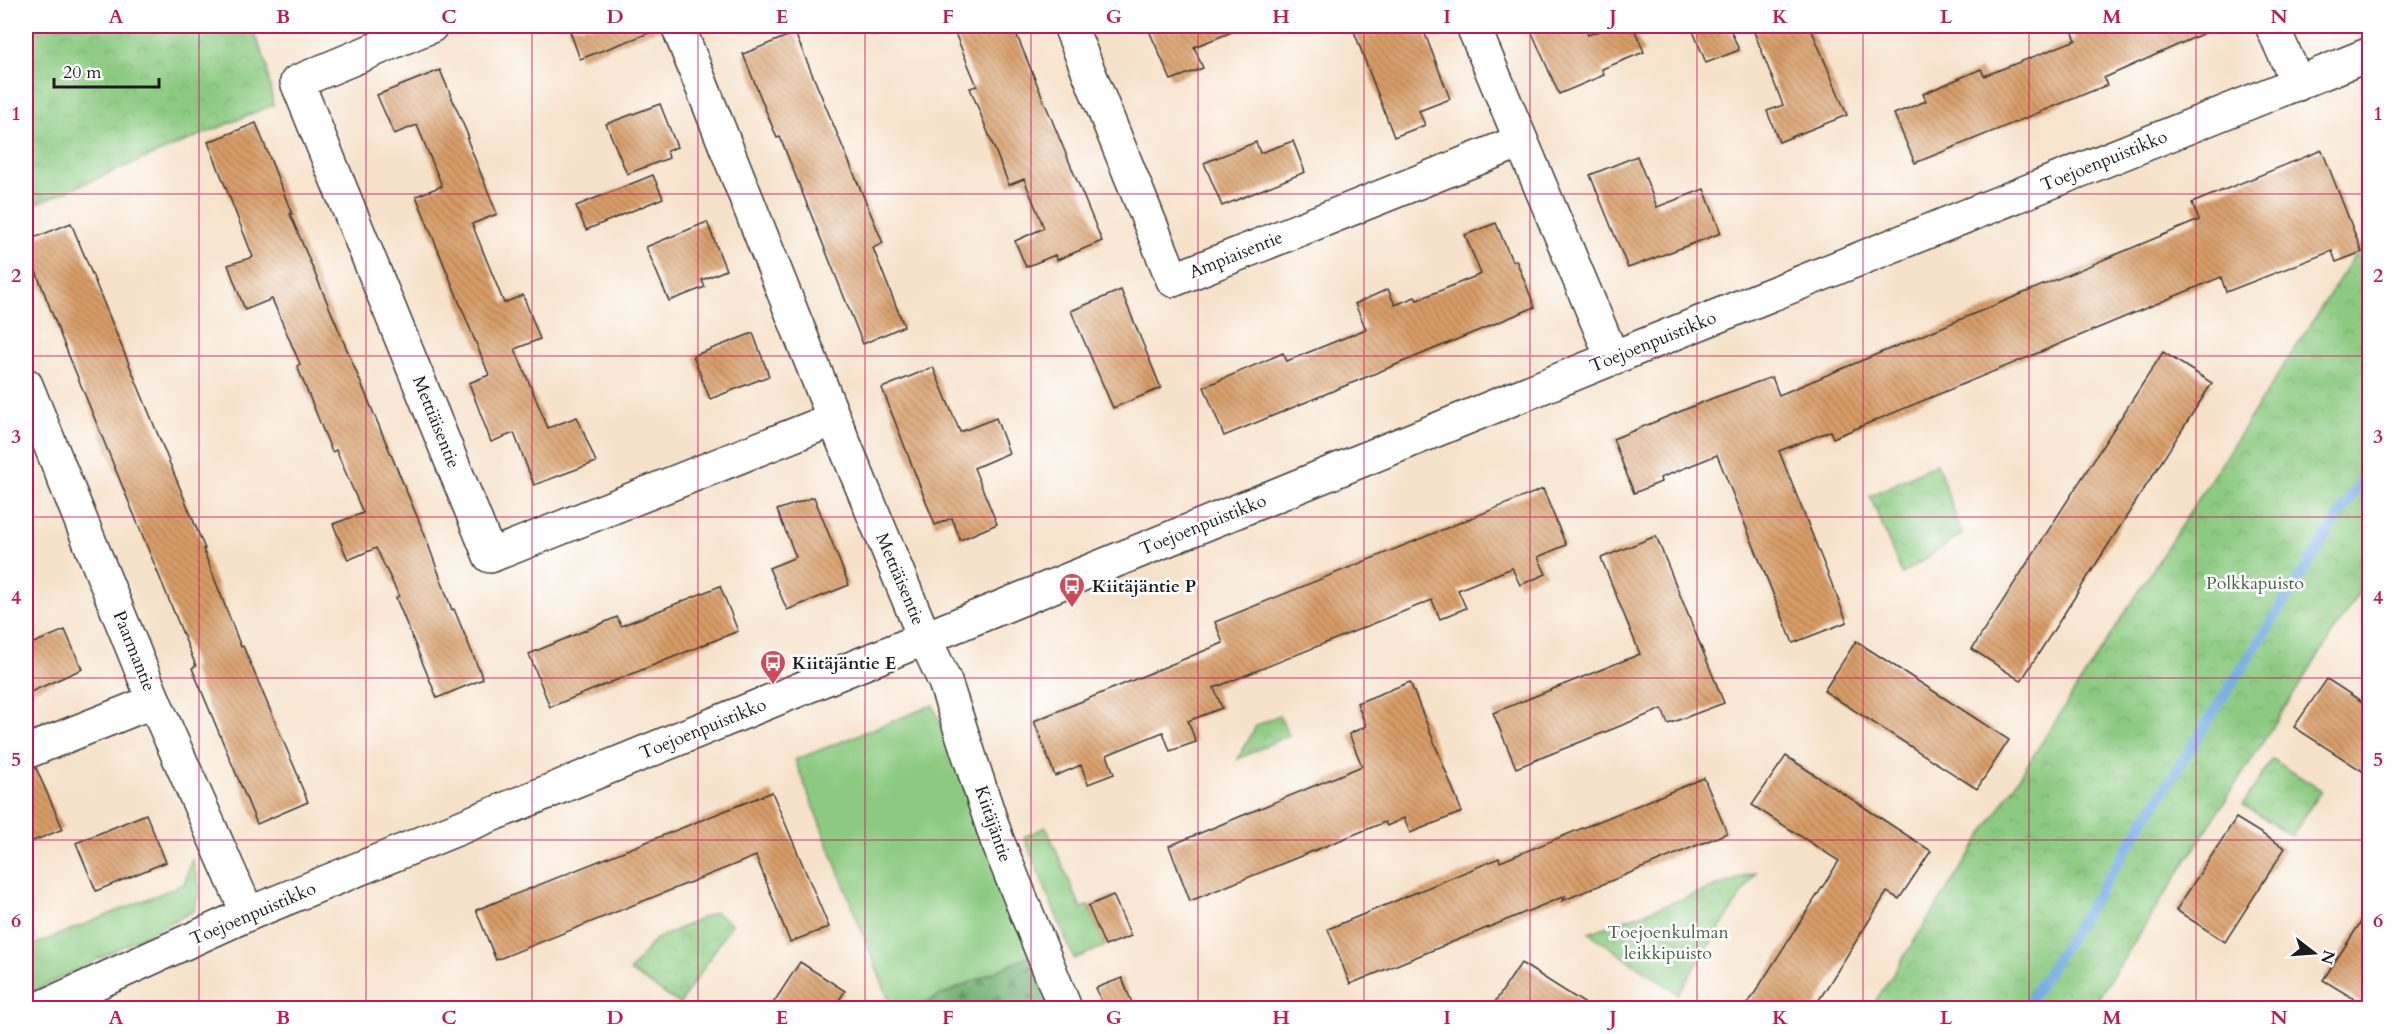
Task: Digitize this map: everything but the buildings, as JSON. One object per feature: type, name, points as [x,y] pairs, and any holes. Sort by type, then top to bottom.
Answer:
[{"type":"street","name":"Mettiäisentie","points":[[431,26],[297,82],[490,556],[834,419]]},
{"type":"street","name":"Mettiäisentie","points":[[678,26],[834,419],[925,639]]},
{"type":"street","name":"Ampiaisentie","points":[[1070,26],[1173,280],[1521,141]]},
{"type":"street","points":[[1473,26],[1613,359]]},
{"type":"street","points":[[2272,26],[2298,84]]},
{"type":"street","name":"Toejoenpuistikko","points":[[41,1008],[248,914],[2370,54]]},
{"type":"street","name":"Paarmantie","points":[[26,385],[154,701],[248,914]]},
{"type":"street","name":"Kiitäjäntie","points":[[925,639],[945,682],[997,840],[1065,1008]]},
{"type":"street","points":[[26,752],[154,701]]},
{"type":"green space","points":[[26,26],[251,26],[266,62],[273,105],[26,208]]},
{"type":"green space","name":"Polkkapuisto","points":[[2369,233],[2369,577],[2092,1008],[1871,1008]]},
{"type":"green space","points":[[1937,463],[1962,534],[1902,574],[1870,496]]},
{"type":"green space","points":[[933,705],[1033,955],[912,1008],[892,1008],[795,760]]},
{"type":"green space","points":[[1279,715],[1289,735],[1238,759],[1256,726]]},
{"type":"green space","points":[[2272,759],[2321,790],[2292,836],[2243,805]]},
{"type":"green space","points":[[1046,827],[1081,908],[1088,906],[1105,946],[1074,959],[1024,837]]},
{"type":"green space","points":[[192,859],[200,889],[194,911],[26,995],[26,948],[184,884]]},
{"type":"green space","name":"Toejoenkulman leikkipuisto","points":[[1756,872],[1678,994],[1589,933]]},
{"type":"green space","points":[[715,912],[732,924],[680,1004],[630,971],[654,940]]},
{"type":"green space","points":[[1033,955],[1056,1008],[912,1008]]},
{"type":"waterway","points":[[2025,1008],[2370,467]]},
{"type":"place","name":"Kiitäjäntie P","points":[[1072,609]]},
{"type":"place","name":"Kiitäjäntie E","points":[[773,686]]}]
